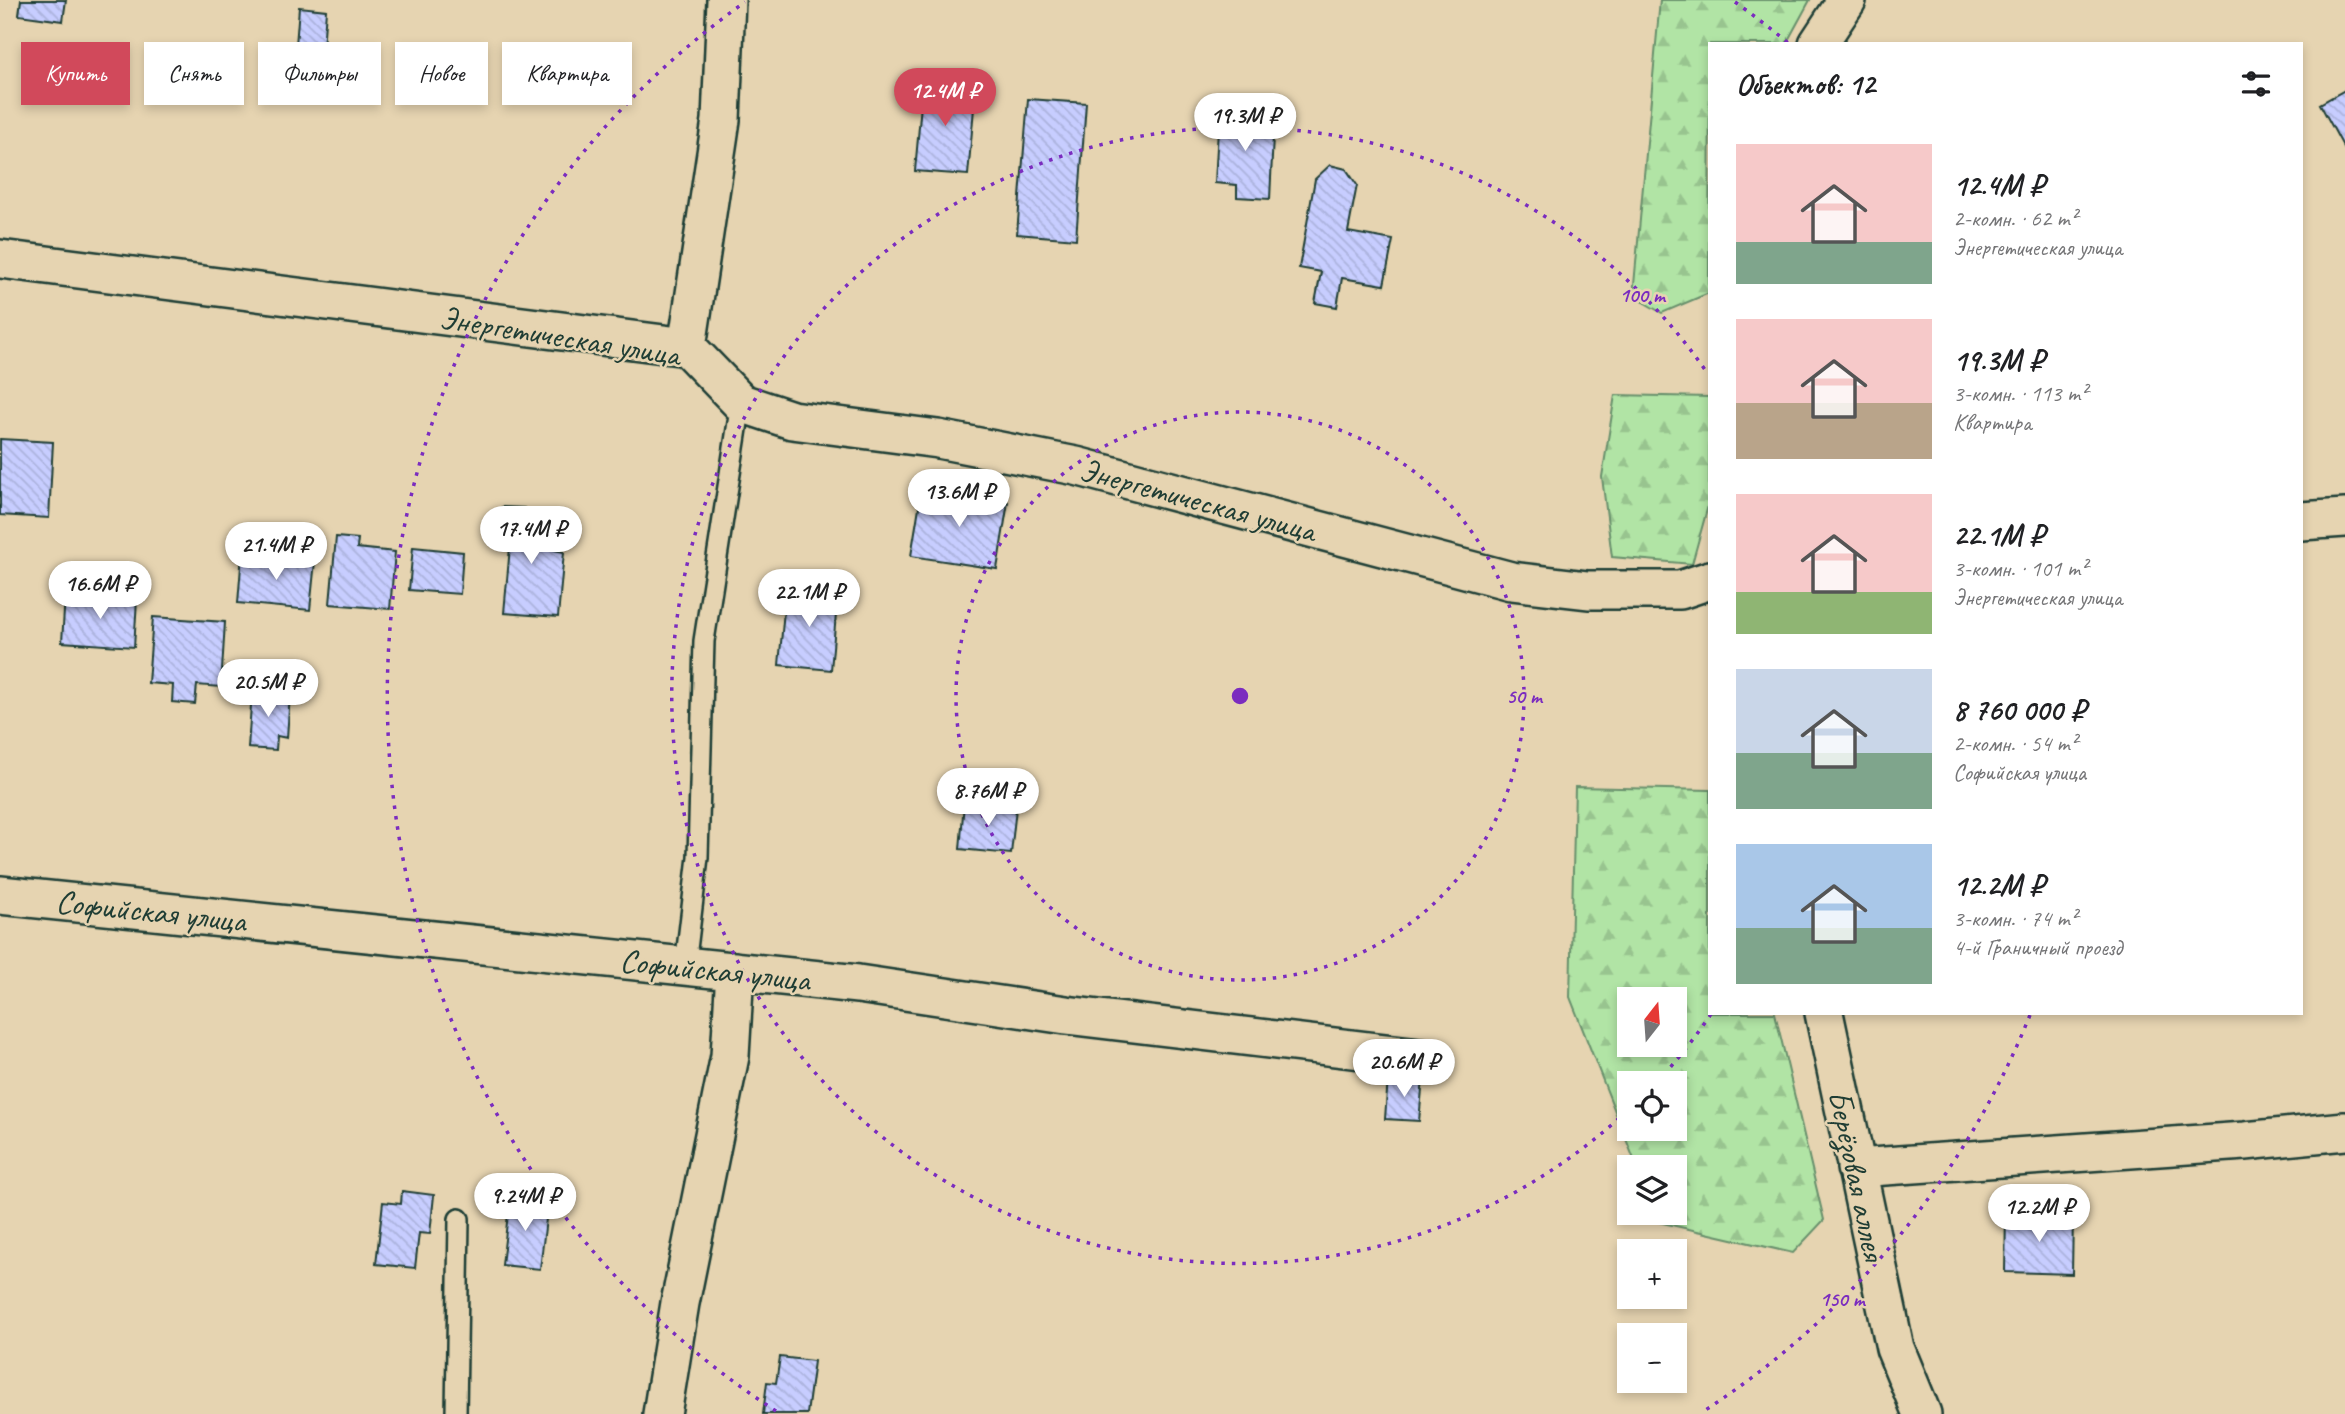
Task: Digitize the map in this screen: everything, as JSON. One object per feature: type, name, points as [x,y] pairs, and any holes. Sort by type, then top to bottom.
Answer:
[{"type":"street","points":[[687,347],[721,120],[726,0]]},
{"type":"street","points":[[1819,42],[1847,0]]},
{"type":"street","name":"Энергетическая улица","points":[[0,259],[687,347],[741,403],[792,420],[938,439],[1076,466],[1511,581],[1588,590],[1680,590],[1708,581]]},
{"type":"street","points":[[2303,522],[2345,517]]},
{"type":"street","name":"Софийская улица","points":[[0,895],[858,984],[1066,1015],[1428,1058]]},
{"type":"street","points":[[662,1414],[680,1303],[730,1056],[735,971]]},
{"type":"street","name":"Берёзовая аллея","points":[[1824,1015],[1895,1348],[1922,1414]]},
{"type":"street","points":[[1856,1168],[2245,1141],[2345,1131]]},
{"type":"lane","points":[[685,966],[698,857],[704,641],[741,403]]},
{"type":"lane","points":[[456,1414],[459,1219]]},
{"type":"green space","points":[[1660,0],[1810,0],[1787,42],[1708,42],[1708,293],[1662,313],[1633,296]]},
{"type":"green space","points":[[1615,395],[1708,397],[1708,506],[1692,564],[1612,557],[1602,477]]},
{"type":"green space","points":[[1575,787],[1708,790],[1708,1015],[1775,1015],[1824,1220],[1793,1253],[1671,1225],[1687,1225],[1687,1155],[1632,1155],[1627,1141],[1687,1141],[1687,1071],[1617,1071],[1617,1116],[1570,997]]},
{"type":"building","points":[[21,0],[66,0],[63,21],[19,15]]},
{"type":"building","points":[[299,7],[326,10],[323,42],[296,42]]},
{"type":"building","points":[[923,82],[976,86],[968,175],[915,171]]},
{"type":"building","points":[[2345,90],[2345,150],[2320,104]]},
{"type":"building","points":[[1028,99],[1086,103],[1076,239],[1017,234]]},
{"type":"building","points":[[1219,111],[1274,114],[1270,199],[1237,197],[1237,185],[1215,183]]},
{"type":"building","points":[[1330,165],[1346,169],[1357,185],[1348,232],[1393,240],[1384,285],[1342,278],[1337,307],[1315,303],[1321,272],[1299,268],[1315,179]]},
{"type":"building","points":[[0,439],[53,442],[49,518],[0,515]]},
{"type":"building","points":[[922,489],[1008,502],[997,569],[911,556]]},
{"type":"building","points":[[502,507],[524,508],[523,523],[555,526],[554,550],[564,552],[558,617],[504,613],[510,547],[499,546]]},
{"type":"building","points":[[336,537],[358,539],[357,548],[395,552],[390,609],[330,604]]},
{"type":"building","points":[[413,547],[463,552],[460,594],[409,590]]},
{"type":"building","points":[[242,554],[315,561],[310,610],[238,603]]},
{"type":"building","points":[[786,588],[838,592],[831,670],[779,665]]},
{"type":"building","points":[[65,595],[137,600],[134,647],[62,642]]},
{"type":"building","points":[[153,617],[225,622],[221,687],[197,685],[195,704],[172,702],[173,685],[148,683]]},
{"type":"building","points":[[252,691],[290,694],[287,738],[277,736],[276,750],[248,748]]},
{"type":"building","points":[[964,803],[1016,808],[1011,854],[960,849]]},
{"type":"building","points":[[1388,1077],[1423,1079],[1419,1121],[1385,1119]]},
{"type":"building","points":[[402,1191],[434,1195],[430,1234],[419,1233],[415,1268],[376,1264],[383,1202],[401,1204]]},
{"type":"building","points":[[510,1197],[548,1202],[540,1269],[502,1265]]},
{"type":"building","points":[[2006,1214],[2073,1215],[2072,1274],[2005,1272]]},
{"type":"building","points":[[780,1357],[814,1361],[807,1414],[763,1414],[767,1382],[776,1383]]}]
